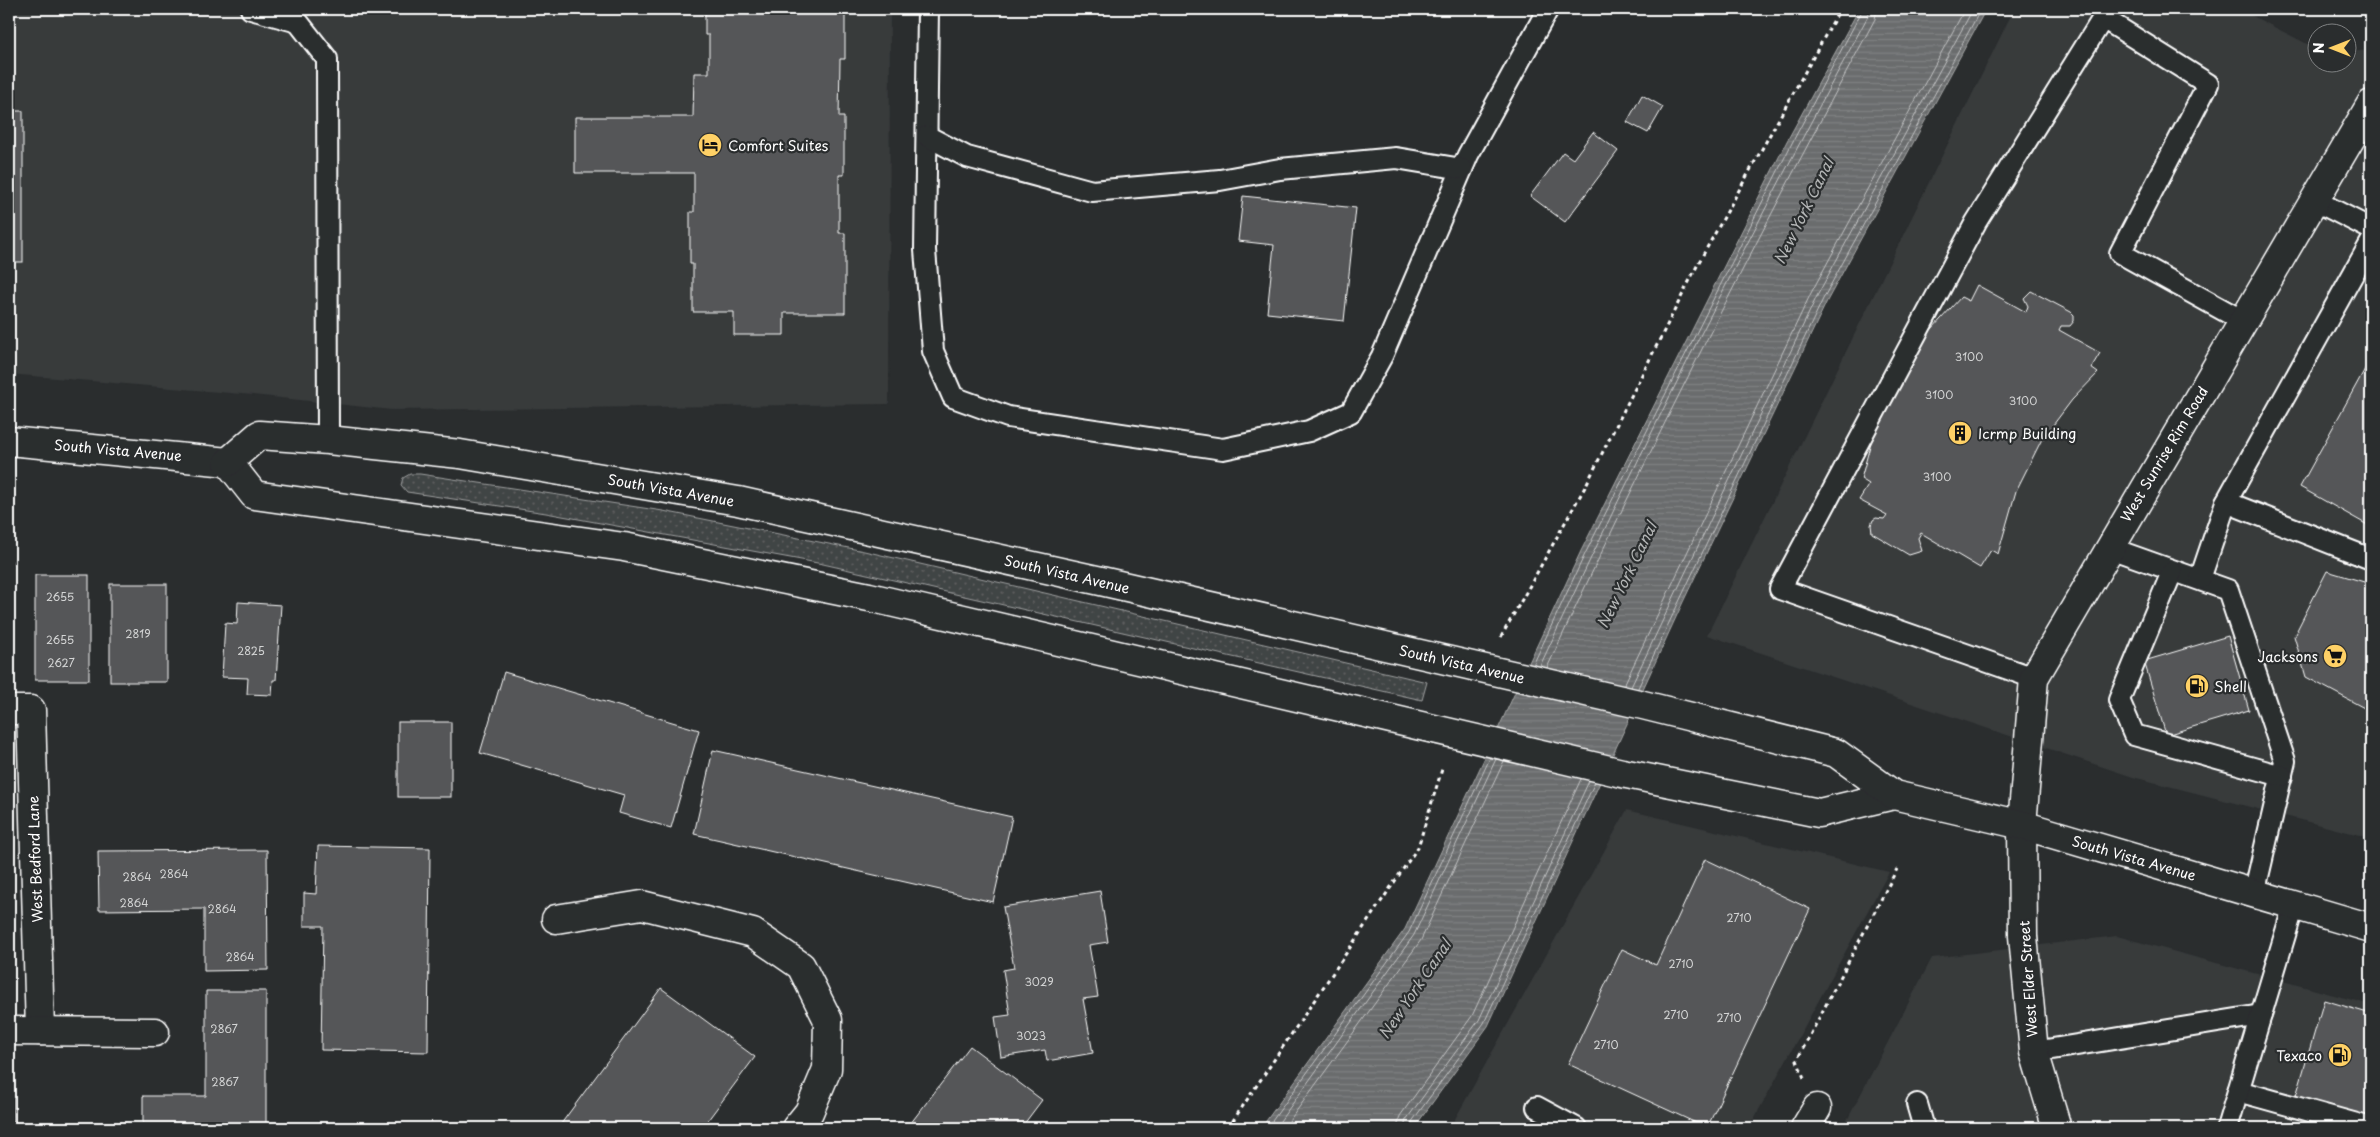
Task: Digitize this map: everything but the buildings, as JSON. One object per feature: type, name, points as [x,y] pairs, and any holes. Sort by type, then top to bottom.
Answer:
[{"type":"main road","name":"West Sunrise Rim Road","points":[[2022,826],[2034,678],[2371,104]]},
{"type":"main road","name":"South Vista Avenue","points":[[9,442],[228,462],[259,435],[328,440],[460,454],[738,501],[1101,581],[1643,705],[1836,753],[1894,795],[2022,826],[2371,928]]},
{"type":"main road","name":"South Vista Avenue","points":[[228,462],[254,495],[624,547],[878,600],[1461,734],[1622,773],[1819,813],[1894,795]]},
{"type":"main road","name":"West Bedford Lane","points":[[9,710],[31,710],[40,1031]]},
{"type":"main road","name":"West Elder Street","points":[[2022,826],[2023,936],[2034,1052],[2057,1128]]},
{"type":"main road","points":[[556,919],[642,905],[753,933],[801,966],[828,1020],[827,1069],[809,1112],[796,1128]]},
{"type":"main road","points":[[9,1031],[156,1032]]},
{"type":"lane","points":[[251,9],[298,22],[327,59],[328,440]]},
{"type":"lane","points":[[928,9],[925,250],[933,351],[953,397],[1008,417],[1223,448],[1309,431],[1351,412],[1382,356],[1462,169],[1548,9]]},
{"type":"lane","points":[[2034,678],[1780,589],[1976,222],[2103,18],[2208,84],[2120,253],[2243,321]]},
{"type":"lane","points":[[927,136],[967,156],[1092,191],[1220,180],[1280,169],[1396,158],[1462,169]]},
{"type":"lane","points":[[2314,200],[2371,229]]},
{"type":"lane","points":[[2200,579],[2226,502],[2371,242]]},
{"type":"lane","points":[[2226,502],[2371,559]]},
{"type":"lane","points":[[2110,548],[2172,572],[2200,579],[2228,590],[2285,761],[2254,894]]},
{"type":"lane","points":[[2172,572],[2119,700],[2134,735],[2282,776]]},
{"type":"lane","points":[[2227,1128],[2294,906]]},
{"type":"lane","points":[[2034,1052],[2261,1015]]},
{"type":"lane","points":[[2238,1091],[2371,1128]]},
{"type":"lane","points":[[1918,1104],[1924,1128]]},
{"type":"lane","points":[[1536,1107],[1576,1128]]},
{"type":"path","points":[[1489,670],[1585,487],[1699,262],[1840,9]]},
{"type":"path","points":[[1228,1128],[1418,847],[1461,734]]},
{"type":"path","points":[[1804,1080],[1797,1060],[1897,869]]},
{"type":"shaded area","points":[[9,9],[890,9],[889,404],[392,410],[253,395],[9,374]]},
{"type":"shaded area","points":[[2014,9],[2239,9],[2308,44],[2308,72],[2358,72],[2358,51],[2371,50],[2371,838],[2133,777],[1707,635]]},
{"type":"shaded area","points":[[410,474],[663,511],[864,551],[1427,682],[1422,700],[823,564],[546,513],[407,492],[401,485],[403,478]]},
{"type":"shaded area","points":[[1627,810],[1889,872],[1749,1128],[1450,1128]]},
{"type":"shaded area","points":[[2117,936],[2371,1005],[2371,1128],[1843,1128],[1932,958]]},
{"type":"water","name":"New York Canal","points":[[1859,9],[1986,9],[1827,301],[1683,602],[1488,1026],[1414,1128],[1261,1128],[1405,929],[1581,551],[1787,141]]},
{"type":"place","name":"Comfort Suites","points":[[710,145]]},
{"type":"place","name":"Icrmp Building","points":[[1960,433]]},
{"type":"place","name":"Jacksons","points":[[2335,656]]},
{"type":"place","name":"Shell","points":[[2197,686]]},
{"type":"place","name":"Texaco","points":[[2340,1055]]}]
